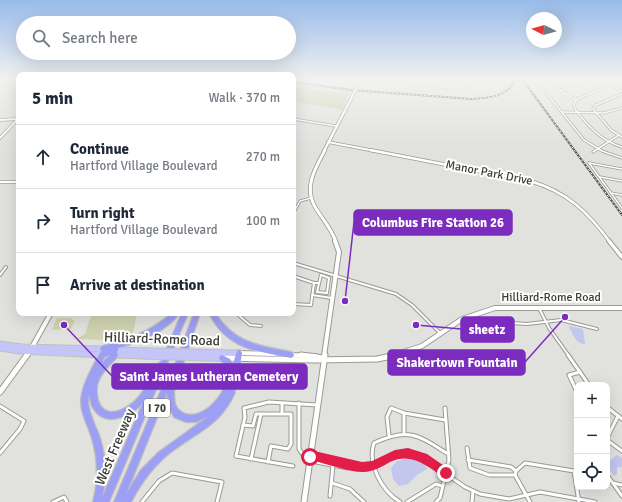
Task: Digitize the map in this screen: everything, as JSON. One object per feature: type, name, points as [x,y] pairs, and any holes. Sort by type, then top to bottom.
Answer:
[{"type":"highway","points":[[97,502],[102,473],[101,454],[85,404],[89,382],[102,352],[146,336],[162,326],[173,316]]},
{"type":"highway","name":"West Freeway","points":[[106,502],[184,316]]},
{"type":"highway","points":[[195,316],[170,391],[171,403],[178,414],[187,418],[198,418],[208,414],[220,404],[229,387],[233,370],[230,363],[222,358]]},
{"type":"highway","name":"West Freeway","points":[[118,502],[195,316]]},
{"type":"highway","points":[[214,316],[224,331],[238,342],[257,348],[291,355]]},
{"type":"highway","points":[[115,352],[101,366],[92,394],[97,409],[110,414],[127,411],[141,399],[177,334]]},
{"type":"highway","points":[[102,352],[115,352]]},
{"type":"highway","points":[[126,502],[142,475],[159,457],[210,422],[220,411],[232,390],[238,356]]},
{"type":"main road","points":[[304,502],[333,298],[338,252],[336,239],[330,228],[315,208],[310,198],[309,189],[311,179],[328,142],[349,102]]},
{"type":"main road","name":"Hilliard-Rome Road","points":[[115,352],[314,360],[377,359],[400,355],[422,346],[458,321],[482,311],[502,307],[622,308]]},
{"type":"main road","points":[[0,392],[31,350],[49,316]]},
{"type":"main road","name":"Hilliard-Rome Road","points":[[0,344],[31,350]]},
{"type":"main road","name":"Hilliard-Rome Road","points":[[0,348],[102,352]]},
{"type":"main road","name":"Hilliard-Rome Road","points":[[193,355],[222,358],[238,356],[291,355],[314,356],[324,359]]},
{"type":"street","points":[[554,102],[584,140],[598,149],[622,158]]},
{"type":"street","points":[[575,102],[574,104],[578,113],[600,138],[608,143],[622,147]]},
{"type":"street","points":[[593,152],[621,136],[612,130],[593,109],[595,105],[601,102]]},
{"type":"street","points":[[562,112],[596,113],[609,112],[622,108]]},
{"type":"street","points":[[0,120],[16,119]]},
{"type":"street","points":[[296,119],[336,126]]},
{"type":"street","points":[[0,138],[16,121]]},
{"type":"street","name":"Manor Park Drive","points":[[328,142],[535,182],[549,187],[565,195],[580,206],[622,257]]},
{"type":"street","points":[[622,169],[589,163],[622,208]]},
{"type":"street","points":[[599,177],[622,182]]},
{"type":"street","points":[[0,182],[16,182]]},
{"type":"street","points":[[611,193],[622,195]]},
{"type":"street","points":[[296,208],[300,201],[310,198]]},
{"type":"street","points":[[296,264],[396,294],[412,305],[441,333]]},
{"type":"street","points":[[0,275],[6,267]]},
{"type":"street","points":[[321,275],[329,278],[327,293],[318,292],[318,283],[321,275]]},
{"type":"street","points":[[296,277],[318,283]]},
{"type":"street","points":[[296,304],[310,305],[314,282]]},
{"type":"street","points":[[312,295],[333,298]]},
{"type":"street","points":[[539,307],[545,321],[587,382]]},
{"type":"street","points":[[240,316],[250,325],[261,326]]},
{"type":"street","points":[[512,323],[527,324],[561,320],[597,329]]},
{"type":"street","points":[[574,387],[569,375],[580,372]]},
{"type":"street","points":[[293,466],[236,455],[245,417],[244,408],[255,403],[300,403],[317,405]]},
{"type":"street","points":[[282,403],[282,413]]},
{"type":"street","points":[[300,403],[299,450],[302,455],[310,458],[333,465],[350,468],[354,466],[362,467],[375,465],[395,455],[408,453],[423,458],[473,492],[497,498],[509,499],[540,492],[594,502]]},
{"type":"street","points":[[0,406],[24,421],[20,429],[0,453]]},
{"type":"street","points":[[389,435],[387,426],[389,409],[394,408],[404,413],[446,420]]},
{"type":"street","points":[[436,502],[440,498],[442,486],[449,465],[445,408]]},
{"type":"street","points":[[610,409],[622,419]]},
{"type":"street","points":[[404,413],[404,433]]},
{"type":"street","points":[[243,426],[252,426],[256,414],[291,414],[291,444],[288,449],[272,446],[268,462]]},
{"type":"street","points":[[252,459],[261,414]]},
{"type":"street","points":[[610,433],[618,416]]},
{"type":"street","points":[[400,502],[395,501],[382,485],[372,456],[372,445],[374,443],[389,435],[404,433],[423,437],[448,454]]},
{"type":"street","points":[[610,441],[622,451]]},
{"type":"street","points":[[466,448],[470,468],[477,472],[495,475],[515,473],[525,463],[574,471],[579,500]]},
{"type":"street","points":[[310,458],[350,463],[354,466]]},
{"type":"street","points":[[468,460],[511,467],[530,502]]},
{"type":"street","points":[[330,496],[333,465]]},
{"type":"street","points":[[142,502],[161,479],[166,474],[172,472],[222,482],[217,502]]},
{"type":"street","points":[[610,479],[622,495]]},
{"type":"street","points":[[332,483],[350,489],[364,502]]},
{"type":"street","points":[[613,483],[622,485]]},
{"type":"street","points":[[407,502],[414,500],[436,484],[442,486]]},
{"type":"street","points":[[472,502],[473,492]]},
{"type":"street","points":[[53,502],[64,497],[67,502]]},
{"type":"green space","points":[[301,102],[345,102],[342,110]]},
{"type":"green space","points":[[91,316],[136,316],[133,333],[110,340],[76,339],[85,334]]},
{"type":"green space","points":[[57,318],[73,318],[72,320],[75,320],[71,329],[52,330]]},
{"type":"water","points":[[569,326],[583,329],[585,344],[577,341]]},
{"type":"water","points":[[617,455],[622,458],[622,467],[617,467],[617,474],[614,476],[610,470],[611,460]]},
{"type":"water","points":[[409,458],[424,464],[427,469],[418,474],[408,484],[399,486],[393,479],[391,468],[397,461]]},
{"type":"railway","points":[[539,102],[622,215]]},
{"type":"place","name":"Columbus Fire Station 26","points":[[345,301]]},
{"type":"place","name":"Shakertown Fountain","points":[[565,317]]},
{"type":"place","name":"Saint James Lutheran Cemetery","points":[[64,325]]},
{"type":"place","name":"sheetz","points":[[416,325]]},
{"type":"route","points":[[310,457],[310,455],[362,467],[373,466],[395,455],[408,453],[423,458],[446,473]]}]
